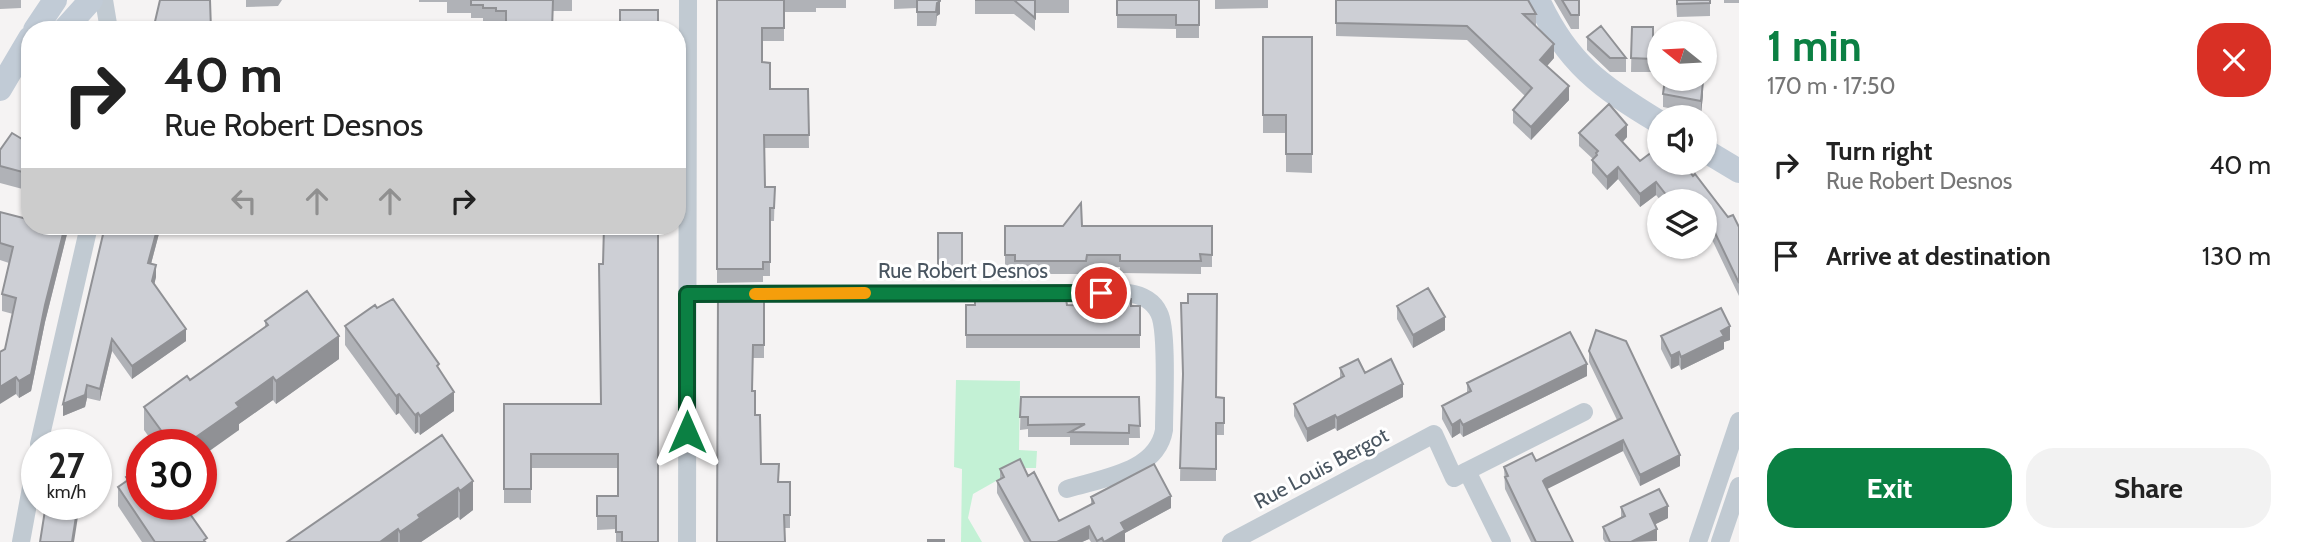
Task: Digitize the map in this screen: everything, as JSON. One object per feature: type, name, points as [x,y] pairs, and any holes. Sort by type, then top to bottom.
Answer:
[{"type":"street","points":[[41,21],[55,0]]},
{"type":"street","points":[[58,21],[73,0]]},
{"type":"street","points":[[72,21],[91,0]]},
{"type":"street","points":[[104,0],[108,21]]},
{"type":"street","points":[[687,542],[688,0]]},
{"type":"street","points":[[1538,0],[1556,35],[1581,67],[1614,94],[1647,115]]},
{"type":"street","points":[[0,108],[21,73]]},
{"type":"street","points":[[1717,158],[1739,171]]},
{"type":"street","points":[[42,429],[87,235]]},
{"type":"street","name":"Rue Robert Desnos","points":[[687,294],[1128,293],[1144,296],[1159,312],[1163,328],[1164,430],[1160,446],[1150,458],[1135,467],[1067,489]]},
{"type":"street","points":[[1502,542],[1467,471],[1584,412]]},
{"type":"street","points":[[1699,542],[1739,421]]},
{"type":"street","name":"Rue Louis Bergot","points":[[1231,542],[1434,435],[1454,478],[1467,471]]},
{"type":"street","points":[[1720,542],[1739,486]]},
{"type":"street","points":[[21,542],[25,520]]},
{"type":"green space","points":[[956,380],[1020,381],[1019,450],[1037,451],[1036,468],[1019,468],[973,494],[968,518],[982,542],[961,542],[962,469],[954,467]]},
{"type":"building","points":[[160,0],[210,0],[211,21],[155,21]]},
{"type":"building","points":[[471,0],[553,0],[552,21],[506,21],[506,11],[471,5]]},
{"type":"building","points":[[717,0],[784,0],[784,28],[762,28],[762,62],[770,63],[770,89],[808,89],[809,135],[764,135],[765,187],[775,187],[774,208],[770,208],[770,262],[763,262],[763,269],[717,269]]},
{"type":"building","points":[[917,0],[940,1],[937,3],[936,12],[917,12]]},
{"type":"building","points":[[1014,0],[1035,0],[1035,18]]},
{"type":"building","points":[[1117,0],[1199,0],[1199,25],[1176,25],[1176,15],[1117,15]]},
{"type":"building","points":[[1336,0],[1528,0],[1536,14],[1523,14],[1554,44],[1540,60],[1569,86],[1531,127],[1513,110],[1532,88],[1467,26],[1336,23]]},
{"type":"building","points":[[1562,0],[1579,0],[1579,15],[1571,15]]},
{"type":"building","points":[[1677,0],[1710,0],[1710,3],[1677,4]]},
{"type":"building","points":[[620,10],[658,10],[658,21],[620,21]]},
{"type":"building","points":[[1601,26],[1626,58],[1610,58],[1587,37]]},
{"type":"building","points":[[1632,27],[1647,27],[1647,59],[1631,58]]},
{"type":"building","points":[[1263,37],[1312,37],[1312,154],[1286,154],[1286,115],[1263,115]]},
{"type":"building","points":[[1663,91],[1702,91],[1701,101],[1663,94]]},
{"type":"building","points":[[1609,104],[1627,125],[1616,135],[1640,161],[1647,156],[1647,175],[1696,175],[1707,189],[1662,189],[1656,182],[1640,194],[1618,167],[1607,177],[1592,160],[1598,151],[1579,133]]},
{"type":"building","points":[[12,133],[21,138],[21,172],[0,166],[0,150]]},
{"type":"building","points":[[1081,203],[1082,226],[1212,226],[1212,255],[1200,254],[1201,261],[1120,261],[1120,255],[1087,255],[1086,261],[1015,261],[1015,255],[1005,255],[1005,226],[1063,226]]},
{"type":"building","points":[[1717,203],[1728,217],[1733,215],[1739,227],[1739,283],[1717,237]]},
{"type":"building","points":[[0,212],[21,217],[21,235],[63,235],[31,374],[19,381],[16,377],[0,387],[0,352],[5,349],[16,298],[2,294],[13,247],[0,243]]},
{"type":"building","points":[[938,233],[962,233],[962,268],[938,268]]},
{"type":"building","points":[[103,235],[156,235],[148,263],[156,265],[152,281],[186,329],[132,366],[112,339],[100,389],[87,385],[85,395],[63,404]]},
{"type":"building","points":[[604,235],[658,235],[658,542],[622,542],[622,532],[616,532],[616,516],[597,516],[597,496],[618,496],[618,454],[531,454],[531,489],[504,489],[504,404],[601,404],[599,264],[603,264]]},
{"type":"building","points":[[1428,288],[1445,317],[1413,335],[1397,306]]},
{"type":"building","points":[[307,291],[339,336],[276,381],[273,377],[236,403],[239,407],[207,429],[160,429],[144,407],[187,376],[190,380],[268,325],[265,321]]},
{"type":"building","points":[[718,292],[764,292],[764,345],[753,345],[752,391],[755,391],[755,415],[760,415],[761,464],[779,464],[778,482],[790,482],[790,515],[784,515],[785,542],[717,542]]},
{"type":"building","points":[[1188,294],[1217,294],[1216,397],[1224,398],[1224,423],[1216,423],[1216,469],[1180,468],[1183,374],[1181,303],[1188,303]]},
{"type":"building","points":[[393,299],[439,364],[437,366],[454,392],[420,416],[418,413],[415,415],[399,394],[396,396],[345,326],[375,305],[377,308]]},
{"type":"building","points":[[975,299],[1066,299],[1067,305],[1099,306],[1099,299],[1131,299],[1131,306],[1140,306],[1140,335],[966,335],[966,305],[975,305]]},
{"type":"building","points":[[1721,308],[1730,326],[1721,331],[1724,336],[1681,357],[1679,352],[1671,356],[1661,336]]},
{"type":"building","points":[[1596,330],[1626,341],[1680,455],[1640,475],[1623,440],[1545,479],[1543,481],[1573,542],[1536,542],[1505,477],[1508,476],[1504,467],[1532,453],[1536,461],[1622,418],[1589,351]]},
{"type":"building","points":[[1570,332],[1587,364],[1463,425],[1460,420],[1452,425],[1442,406],[1471,391],[1467,383]]},
{"type":"building","points":[[1358,359],[1365,373],[1391,359],[1403,384],[1337,418],[1335,415],[1307,429],[1294,404],[1344,376],[1340,368]]},
{"type":"building","points":[[1021,397],[1139,397],[1140,426],[1129,425],[1129,433],[1070,432],[1085,424],[1028,425],[1028,417],[1020,417]]},
{"type":"building","points":[[442,435],[473,481],[460,491],[458,488],[418,515],[420,518],[400,532],[398,529],[380,542],[287,542]]},
{"type":"building","points":[[1020,459],[1028,476],[1034,472],[1059,521],[1094,503],[1091,497],[1154,464],[1171,496],[1121,523],[1125,530],[1104,542],[1102,538],[1097,541],[1089,526],[1057,542],[1031,542],[997,481],[1004,477],[1000,469]]},
{"type":"building","points":[[126,481],[126,499],[118,487]]},
{"type":"building","points":[[1659,489],[1668,506],[1650,514],[1657,529],[1631,542],[1610,542],[1603,527],[1625,516],[1621,507]]},
{"type":"building","points":[[43,520],[75,520],[72,542],[40,542]]},
{"type":"building","points":[[140,520],[194,520],[207,538],[205,542],[155,542]]},
{"type":"building","points":[[944,540],[944,542],[928,542]]},
{"type":"slow traffic","points":[[755,294],[865,293]]},
{"type":"route","points":[[687,432],[687,294],[1101,293]]}]
